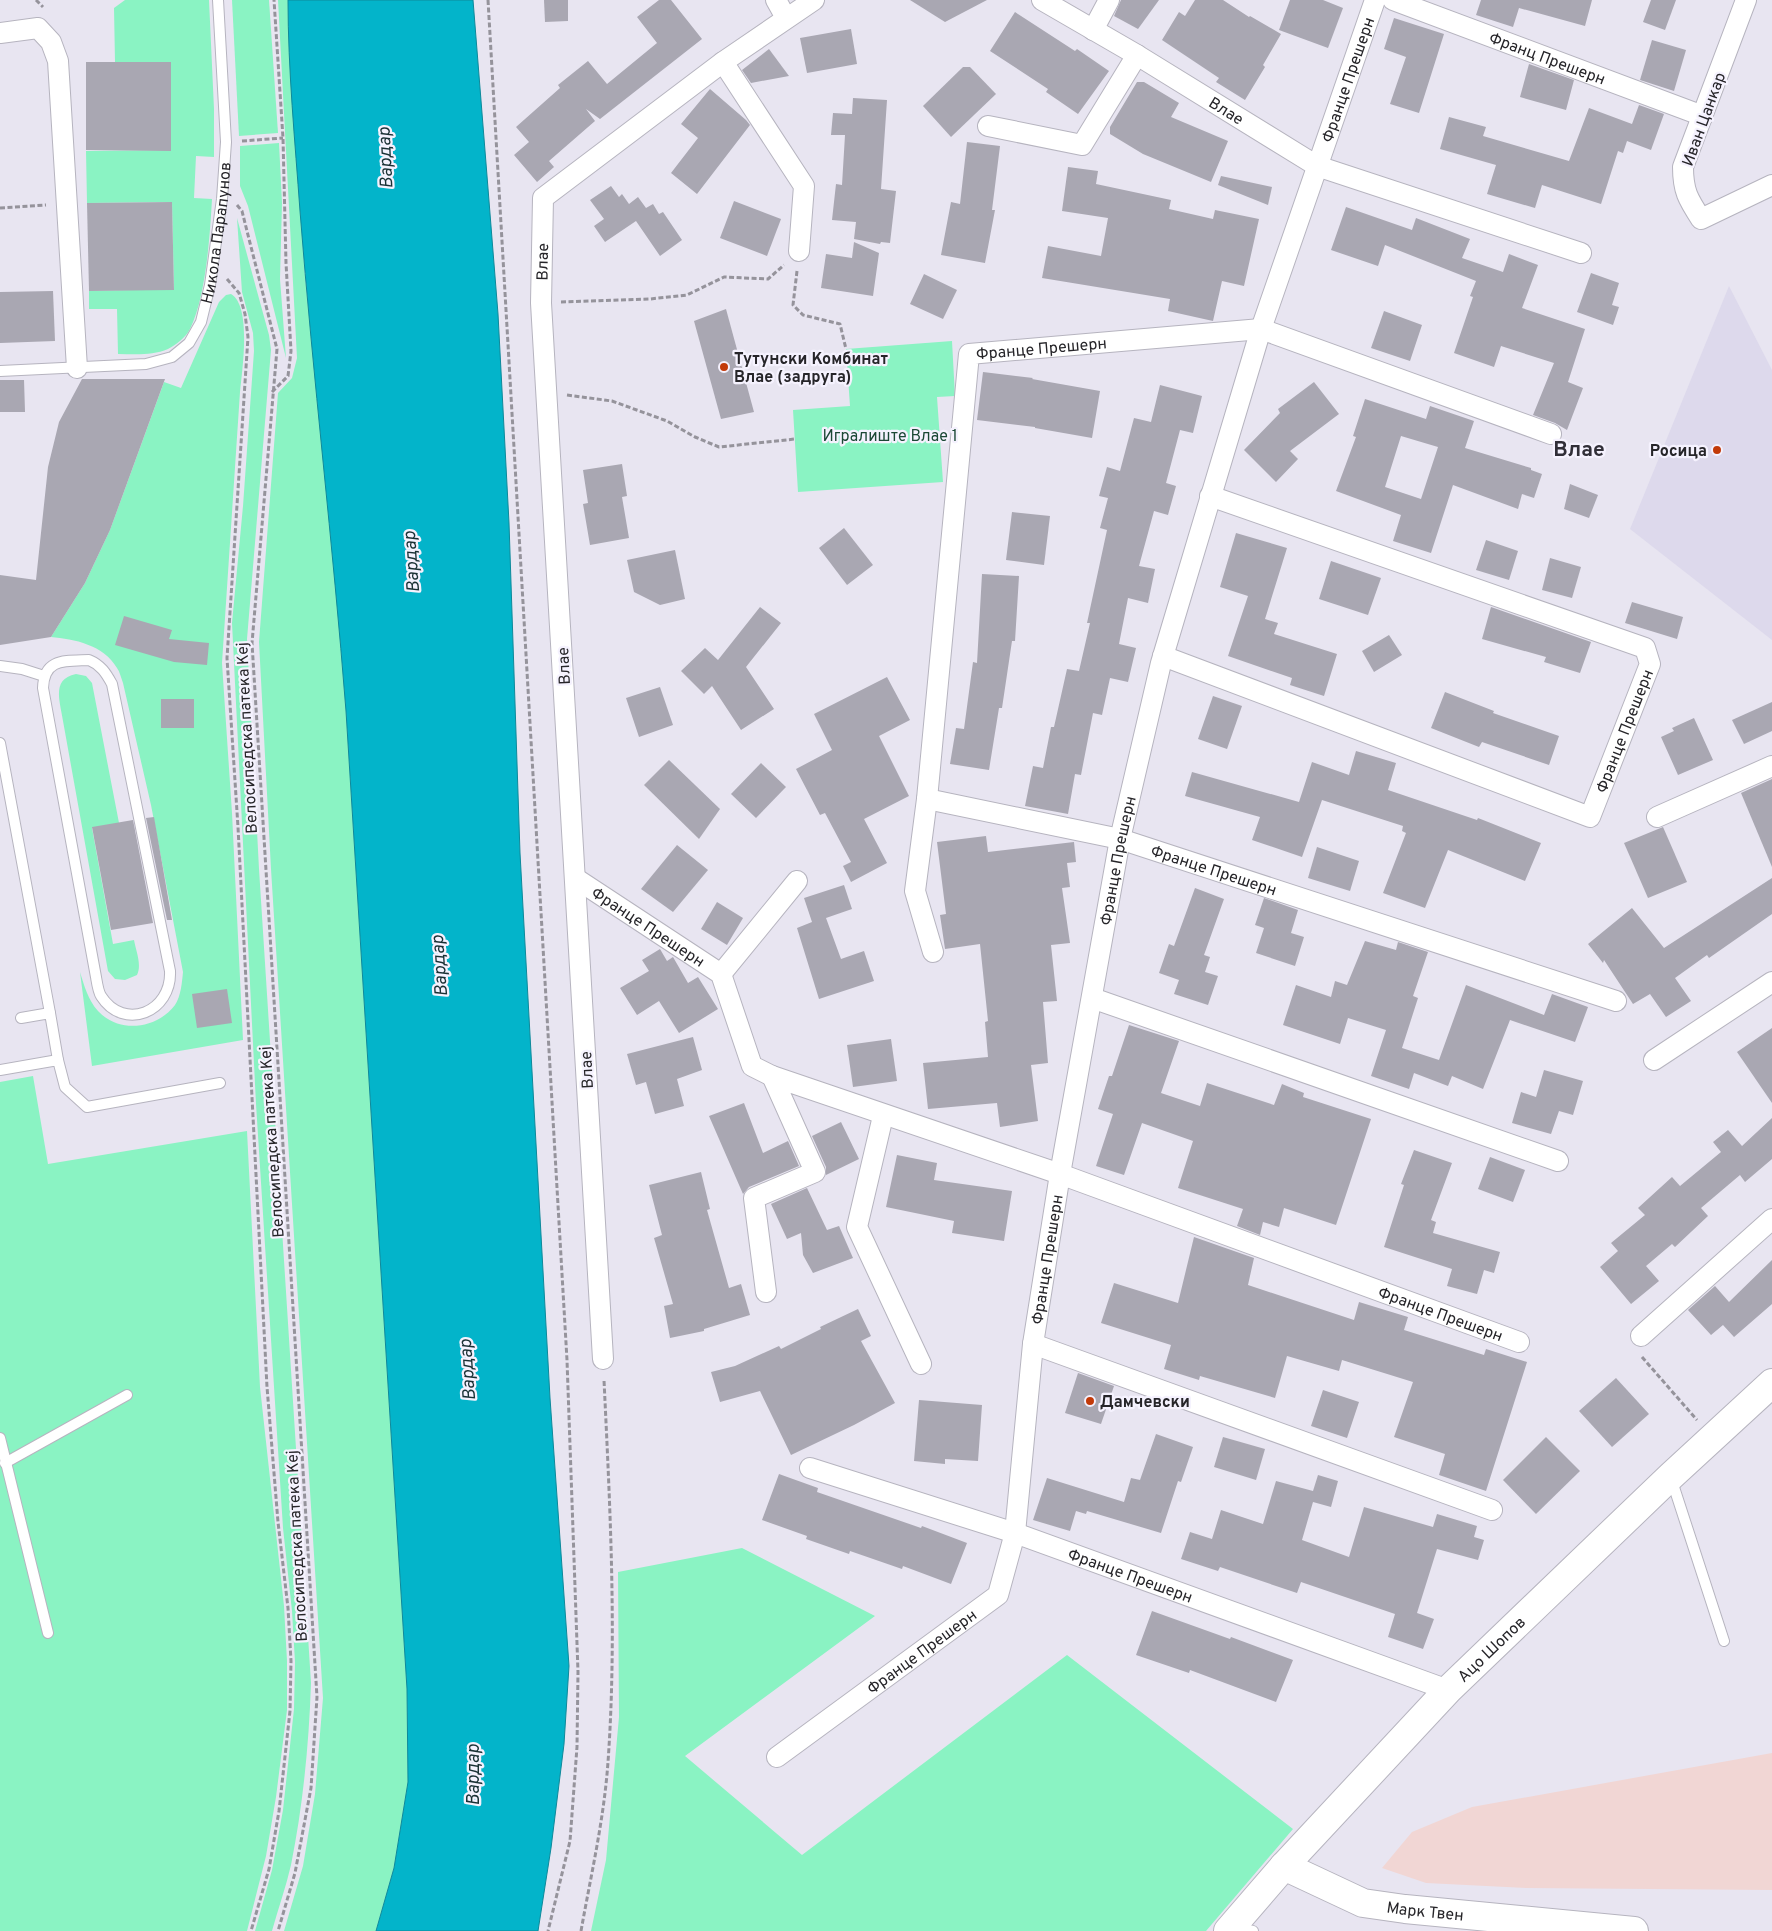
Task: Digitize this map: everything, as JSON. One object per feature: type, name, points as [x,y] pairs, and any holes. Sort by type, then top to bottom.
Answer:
[{"type":"street","points":[[776,0],[786,18]]},
{"type":"street","name":"Влае","points":[[603,1359],[541,303],[543,198],[723,62],[814,0]]},
{"type":"street","name":"Влае","points":[[1042,0],[1137,55],[1317,166]]},
{"type":"street","points":[[1093,30],[1109,0]]},
{"type":"street","name":"Францe Прешерн","points":[[777,1757],[998,1595],[1015,1533],[1033,1344],[1060,1174],[1120,838],[1163,656],[1261,329],[1375,0]]},
{"type":"street","name":"Франц Прешерн","points":[[1393,0],[1703,116]]},
{"type":"street","name":"Иван Цанкар","points":[[1746,0],[1683,167],[1683,185],[1688,198],[1701,219],[1772,185]]},
{"type":"street","points":[[0,33],[38,28],[51,42],[58,60],[77,368]]},
{"type":"street","points":[[988,126],[1082,145],[1137,55]]},
{"type":"street","points":[[723,62],[804,186],[799,251]]},
{"type":"street","points":[[1317,166],[1581,252]]},
{"type":"street","name":"Францe Прешерн","points":[[927,799],[969,354],[1261,329],[1550,434]]},
{"type":"street","name":"Францe Прешерн","points":[[1163,656],[1590,817],[1650,664],[1645,648],[1210,496]]},
{"type":"street","points":[[1657,817],[1772,766]]},
{"type":"street","points":[[927,799],[915,891],[933,952]]},
{"type":"street","name":"Франце Прешерн","points":[[927,799],[1120,838],[1616,1001]]},
{"type":"street","name":"Франце Прешерн","points":[[575,878],[721,974],[752,1066],[772,1076],[883,1116],[1060,1174],[1519,1342]]},
{"type":"street","name":"Франце Прешерн","points":[[721,974],[797,882]]},
{"type":"street","points":[[1654,1060],[1772,982]]},
{"type":"street","points":[[1092,998],[1558,1161]]},
{"type":"street","points":[[766,1292],[754,1198],[814,1172],[772,1076]]},
{"type":"street","points":[[883,1116],[857,1227],[921,1364]]},
{"type":"street","points":[[1641,1336],[1772,1219]]},
{"type":"street","points":[[1033,1344],[1492,1510]]},
{"type":"street","name":"Ацо Шопов","points":[[1238,1930],[1284,1866],[1448,1690],[1671,1476],[1772,1383]]},
{"type":"street","name":"Франце Прешерн","points":[[810,1468],[1015,1533],[1448,1690]]},
{"type":"street","name":"Марк Твен","points":[[1284,1866],[1363,1903],[1405,1909],[1634,1931]]},
{"type":"lane","name":"Никола Парапунов","points":[[0,371],[146,364],[160,361],[176,354],[190,343],[200,322],[210,286],[223,187],[226,142],[218,0]]},
{"type":"lane","points":[[89,660],[98,664],[105,671],[112,684],[170,972],[170,981],[163,999],[150,1011],[142,1014],[120,1013],[100,995],[43,688],[44,676],[46,671],[54,664],[67,661],[89,660]]},
{"type":"lane","points":[[0,666],[22,669],[44,676]]},
{"type":"lane","points":[[0,743],[64,1088],[87,1107],[220,1083]]},
{"type":"lane","points":[[21,1018],[50,1013]]},
{"type":"lane","points":[[0,1070],[58,1060]]},
{"type":"lane","points":[[6,1463],[127,1395]]},
{"type":"lane","points":[[0,1438],[48,1634]]},
{"type":"lane","points":[[1671,1476],[1724,1641]]},
{"type":"path","points":[[36,0],[43,6]]},
{"type":"path","points":[[272,392],[288,376],[291,351],[286,263],[283,138],[274,0]]},
{"type":"path","points":[[488,0],[567,1360],[578,1672],[577,1748],[570,1841],[548,1931]]},
{"type":"path","points":[[226,142],[283,138]]},
{"type":"path","name":"Велосипедска патека Кеј","points":[[223,187],[242,211],[276,349],[252,644],[317,1697],[311,1788],[295,1873],[278,1931]]},
{"type":"path","points":[[0,208],[67,204]]},
{"type":"path","points":[[541,303],[650,299],[687,295],[724,277],[768,280],[799,251]]},
{"type":"path","points":[[799,251],[793,305],[803,315],[840,324],[846,349]]},
{"type":"path","points":[[239,292],[245,314],[248,352],[227,658],[238,827],[267,1387],[278,1522],[288,1608],[291,1661],[290,1711],[279,1811],[269,1869],[251,1931]]},
{"type":"path","points":[[547,393],[612,400],[667,421],[695,438],[719,447],[795,438]]},
{"type":"path","points":[[1641,1336],[1630,1344],[1689,1411]]},
{"type":"path","points":[[582,1931],[608,1764],[612,1667],[612,1545],[603,1359]]},
{"type":"shaded area","name":"Росица","points":[[1729,286],[1772,370],[1772,640],[1630,529]]},
{"type":"shaded area","points":[[1772,1753],[1772,1890],[1526,1888],[1426,1883],[1382,1868],[1412,1832],[1472,1807]]},
{"type":"green space","points":[[125,0],[209,0],[214,109],[214,157],[196,156],[194,198],[212,199],[208,248],[200,300],[186,335],[168,349],[156,353],[143,354],[118,354],[117,309],[89,309],[89,291],[174,289],[172,202],[87,203],[86,151],[171,150],[171,63],[115,62],[114,8]]},
{"type":"green space","points":[[232,0],[269,0],[278,133],[239,136]]},
{"type":"green space","points":[[278,0],[288,0],[294,132],[305,275],[346,711],[407,1689],[408,1782],[394,1868],[376,1931],[284,1931],[303,1866],[315,1794],[323,1698],[271,869],[259,642],[278,393],[292,378],[297,358]]},
{"type":"green space","points":[[279,143],[282,203],[280,279],[286,358],[248,206],[240,186],[240,146]]},
{"type":"green space","points":[[237,218],[269,335],[271,350],[247,639],[259,869],[311,1683],[307,1752],[299,1820],[287,1882],[272,1931],[255,1931],[272,1870],[283,1810],[294,1709],[295,1662],[292,1611],[283,1528],[256,1104],[232,623],[243,506],[254,351],[253,333],[242,292]]},
{"type":"green space","points":[[231,294],[242,311],[244,355],[222,663],[232,813],[243,1040],[92,1066],[80,972],[89,997],[98,1011],[116,1023],[138,1026],[158,1019],[175,1005],[180,993],[183,972],[151,805],[120,673],[111,660],[96,649],[69,639],[51,637],[85,583],[110,530],[164,382],[181,388],[219,302],[226,295]]},
{"type":"green space","name":"Игралиште Влае 1","points":[[952,341],[955,396],[937,397],[943,482],[798,492],[793,410],[850,406],[846,349]]},
{"type":"green space","points":[[76,674],[86,676],[92,683],[119,823],[92,828],[113,944],[134,940],[139,962],[137,975],[125,980],[115,979],[108,971],[60,706],[60,686],[68,677]]},
{"type":"green space","points":[[33,1076],[48,1164],[247,1131],[260,1387],[284,1606],[287,1710],[266,1856],[247,1931],[0,1931],[0,1082]]},
{"type":"green space","points":[[742,1548],[875,1616],[685,1756],[802,1855],[1067,1655],[1293,1829],[1206,1931],[591,1931],[606,1860],[619,1717],[618,1572]]},
{"type":"water","name":"Вардар","points":[[288,0],[473,0],[498,314],[509,523],[520,853],[550,1398],[569,1666],[564,1744],[538,1931],[376,1931],[394,1868],[408,1782],[407,1689],[346,711],[300,211],[290,79]]},
{"type":"building","points":[[544,0],[568,0],[568,21],[545,22]]},
{"type":"building","points":[[659,0],[671,0],[702,39],[600,119],[586,109],[595,121],[549,161],[554,167],[537,182],[514,155],[529,142],[516,127],[560,88],[558,85],[588,61],[607,84],[657,43],[637,17]]},
{"type":"building","points":[[910,0],[987,0],[945,22]]},
{"type":"building","points":[[1121,0],[1159,0],[1138,29],[1114,16]]},
{"type":"building","points":[[1195,0],[1223,0],[1249,17],[1281,34],[1263,65],[1265,67],[1245,100],[1216,82],[1219,78],[1162,40],[1179,12],[1185,16]]},
{"type":"building","points":[[1290,0],[1323,0],[1343,8],[1328,48],[1279,30]]},
{"type":"building","points":[[1481,0],[1592,0],[1585,26],[1519,8],[1513,27],[1476,15]]},
{"type":"building","points":[[1651,0],[1676,0],[1665,30],[1643,22]]},
{"type":"building","points":[[1015,12],[1075,51],[1077,49],[1109,71],[1078,114],[1046,92],[1048,89],[990,51]]},
{"type":"building","points":[[1394,18],[1444,34],[1419,113],[1390,104],[1406,57],[1384,49]]},
{"type":"building","points":[[851,29],[857,64],[807,73],[800,38]]},
{"type":"building","points":[[1652,40],[1686,50],[1674,91],[1640,80]]},
{"type":"building","points":[[769,49],[789,76],[751,83],[742,70]]},
{"type":"building","points":[[86,62],[171,62],[171,151],[86,150]]},
{"type":"building","points":[[1529,64],[1574,80],[1566,110],[1520,97]]},
{"type":"building","points":[[963,67],[970,67],[996,94],[951,137],[923,106]]},
{"type":"building","points":[[1137,82],[1144,82],[1179,103],[1171,117],[1228,141],[1211,182],[1143,154],[1110,134],[1110,127]]},
{"type":"building","points":[[710,89],[750,125],[697,194],[671,173],[698,138],[681,124]]},
{"type":"building","points":[[853,98],[887,100],[881,189],[896,191],[890,243],[881,242],[880,244],[854,239],[856,222],[832,220],[836,184],[842,185],[845,135],[831,135],[833,113],[852,114]]},
{"type":"building","points":[[1639,105],[1664,114],[1651,150],[1627,141],[1623,153],[1618,151],[1601,204],[1542,185],[1535,208],[1487,194],[1496,165],[1440,149],[1449,117],[1486,127],[1483,136],[1569,161],[1589,108],[1632,124]]},
{"type":"building","points":[[967,142],[1000,146],[992,210],[995,210],[985,263],[941,255],[951,202],[960,204]]},
{"type":"building","points":[[1068,167],[1098,171],[1096,184],[1171,200],[1169,209],[1213,219],[1215,210],[1259,219],[1244,286],[1222,281],[1213,321],[1168,311],[1170,299],[1042,278],[1048,246],[1101,256],[1108,218],[1062,211]]},
{"type":"building","points":[[1221,176],[1272,187],[1268,205],[1218,185]]},
{"type":"building","points":[[611,186],[619,197],[622,194],[629,204],[638,197],[646,208],[653,204],[659,214],[663,212],[682,240],[660,256],[636,221],[605,242],[594,226],[604,219],[590,200]]},
{"type":"building","points":[[734,201],[781,219],[767,256],[720,238]]},
{"type":"building","points":[[172,202],[174,290],[89,291],[87,203]]},
{"type":"building","points":[[1346,207],[1412,230],[1416,218],[1470,239],[1462,258],[1503,272],[1509,254],[1538,265],[1522,308],[1585,329],[1568,382],[1583,388],[1567,430],[1555,423],[1533,415],[1554,363],[1501,346],[1494,367],[1454,353],[1473,297],[1470,296],[1476,281],[1385,245],[1378,266],[1331,250]]},
{"type":"building","points":[[854,242],[879,253],[873,296],[821,288],[826,254],[852,258]]},
{"type":"building","points":[[1591,273],[1619,283],[1612,305],[1619,307],[1613,325],[1577,312]]},
{"type":"building","points":[[924,274],[957,290],[943,319],[910,304]]},
{"type":"building","points":[[53,291],[55,341],[0,343],[0,292]]},
{"type":"building","name":"Тутунски Комбинат Влае (задруга)","points":[[726,309],[754,412],[721,419],[694,321]]},
{"type":"building","points":[[1384,311],[1422,325],[1410,361],[1371,348]]},
{"type":"building","points":[[983,372],[1033,378],[1100,391],[1092,438],[1035,427],[977,420]]},
{"type":"building","points":[[82,379],[165,379],[110,530],[85,583],[51,637],[0,645],[0,575],[36,580],[48,467],[59,422]]},
{"type":"building","points":[[0,380],[24,380],[25,412],[0,412]]},
{"type":"building","points":[[1314,382],[1339,414],[1290,451],[1298,459],[1276,482],[1244,450],[1280,413],[1278,409]]},
{"type":"building","points":[[1160,385],[1202,396],[1193,433],[1180,430],[1166,483],[1176,486],[1168,515],[1154,511],[1139,566],[1155,569],[1148,603],[1128,598],[1119,644],[1136,648],[1128,682],[1110,678],[1102,715],[1093,713],[1081,775],[1075,774],[1068,814],[1025,806],[1033,766],[1043,768],[1051,727],[1054,727],[1067,669],[1079,671],[1090,623],[1087,623],[1107,530],[1100,528],[1108,498],[1099,496],[1107,467],[1120,471],[1134,418],[1151,422]]},
{"type":"building","points":[[1365,399],[1426,419],[1430,406],[1474,421],[1465,448],[1531,468],[1531,470],[1542,474],[1534,498],[1522,494],[1518,509],[1453,485],[1431,553],[1393,541],[1401,515],[1336,491],[1356,437],[1353,436]],"holes":[[[1401,436],[1438,447],[1421,499],[1385,487]]]},
{"type":"building","points":[[622,464],[627,496],[622,497],[629,538],[590,545],[583,504],[588,503],[583,470]]},
{"type":"building","points":[[1570,484],[1598,495],[1589,518],[1564,509]]},
{"type":"building","points":[[1012,512],[1050,516],[1044,565],[1006,560]]},
{"type":"building","points":[[844,528],[873,565],[847,585],[819,548]]},
{"type":"building","points":[[1236,533],[1287,548],[1265,619],[1278,623],[1274,634],[1337,654],[1324,696],[1290,685],[1292,678],[1228,656],[1248,596],[1220,587]]},
{"type":"building","points":[[1486,540],[1518,551],[1509,580],[1476,570]]},
{"type":"building","points":[[675,550],[685,599],[660,605],[634,592],[627,560]]},
{"type":"building","points":[[1550,558],[1581,567],[1572,598],[1542,590]]},
{"type":"building","points":[[1331,561],[1381,578],[1368,615],[1319,599]]},
{"type":"building","points":[[982,574],[1019,576],[1015,641],[1012,641],[1002,708],[999,708],[989,770],[950,764],[956,728],[964,729],[973,662],[977,663]]},
{"type":"building","points":[[1632,602],[1683,617],[1677,639],[1625,623]]},
{"type":"building","points":[[760,607],[781,623],[746,667],[774,709],[741,730],[712,686],[704,694],[681,671],[705,648],[718,660]]},
{"type":"building","points":[[1491,607],[1591,642],[1580,673],[1544,662],[1546,657],[1482,639]]},
{"type":"building","points":[[124,616],[172,630],[169,639],[209,643],[207,665],[174,662],[115,645]]},
{"type":"building","points":[[1389,635],[1402,655],[1374,672],[1362,651]]},
{"type":"building","points":[[887,677],[910,720],[879,736],[909,796],[864,819],[887,863],[851,882],[843,866],[851,862],[825,813],[820,815],[796,769],[832,750],[814,714]]},
{"type":"building","points":[[660,687],[673,725],[639,737],[626,698]]},
{"type":"building","points":[[1445,692],[1494,711],[1493,713],[1559,736],[1549,765],[1482,742],[1479,747],[1431,728]]},
{"type":"building","points":[[1213,696],[1242,706],[1227,749],[1198,739]]},
{"type":"building","points":[[161,699],[194,699],[194,728],[161,728]]},
{"type":"building","points":[[1772,702],[1772,731],[1744,744],[1732,720]]},
{"type":"building","points":[[1694,718],[1713,760],[1678,775],[1661,737],[1674,731],[1672,728]]},
{"type":"building","points":[[1356,751],[1396,763],[1388,790],[1477,820],[1478,818],[1541,843],[1525,881],[1448,850],[1425,908],[1383,893],[1406,833],[1402,831],[1403,826],[1322,800],[1302,857],[1252,840],[1260,817],[1185,796],[1192,772],[1299,802],[1312,762],[1349,775]]},
{"type":"building","points":[[669,760],[720,809],[699,839],[644,785]]},
{"type":"building","points":[[761,763],[786,787],[756,818],[731,794]]},
{"type":"building","points":[[1772,779],[1772,867],[1741,793]]},
{"type":"building","points":[[154,817],[172,920],[167,920],[146,818]]},
{"type":"building","points":[[133,820],[153,923],[111,930],[92,827]]},
{"type":"building","points":[[1663,827],[1687,882],[1648,898],[1624,843]]},
{"type":"building","points":[[986,836],[988,852],[1074,842],[1076,862],[1067,863],[1070,887],[1062,888],[1070,943],[1051,945],[1057,1001],[1043,1002],[1048,1063],[1031,1065],[1038,1121],[1000,1127],[997,1103],[928,1109],[923,1063],[988,1057],[985,1022],[988,1021],[980,944],[945,949],[940,915],[946,914],[937,842]]},
{"type":"building","points":[[677,845],[708,870],[673,912],[641,889]]},
{"type":"building","points":[[1317,847],[1359,861],[1350,891],[1308,878]]},
{"type":"building","points":[[1772,878],[1772,914],[1709,958],[1707,955],[1675,978],[1691,1001],[1666,1017],[1650,994],[1633,1004],[1604,960],[1603,963],[1588,944],[1632,908],[1664,948]]},
{"type":"building","points":[[844,885],[852,909],[826,918],[841,959],[864,951],[874,981],[819,999],[797,928],[812,922],[804,898]]},
{"type":"building","points":[[1195,888],[1224,899],[1204,955],[1210,957],[1205,972],[1218,976],[1208,1005],[1174,994],[1179,980],[1159,973],[1169,944],[1174,946]]},
{"type":"building","points":[[1264,898],[1298,910],[1291,933],[1304,937],[1295,966],[1256,953],[1264,928],[1255,925]]},
{"type":"building","points":[[717,902],[743,918],[727,945],[701,929]]},
{"type":"building","points":[[1365,941],[1396,950],[1398,942],[1428,952],[1413,996],[1418,998],[1402,1048],[1439,1060],[1466,985],[1544,1015],[1552,994],[1588,1007],[1575,1042],[1510,1020],[1483,1089],[1452,1076],[1448,1086],[1414,1073],[1409,1089],[1371,1076],[1386,1030],[1348,1018],[1340,1044],[1283,1025],[1296,985],[1331,997],[1335,981],[1347,985]]},
{"type":"building","points":[[660,949],[667,961],[673,957],[688,983],[698,977],[718,1009],[679,1033],[659,1001],[637,1015],[620,988],[649,971],[642,960]]},
{"type":"building","points":[[227,989],[232,1023],[197,1028],[192,994]]},
{"type":"building","points":[[1129,1025],[1179,1041],[1161,1093],[1200,1106],[1207,1083],[1274,1105],[1282,1084],[1304,1093],[1303,1097],[1371,1119],[1336,1225],[1284,1208],[1279,1227],[1263,1222],[1260,1235],[1237,1226],[1243,1209],[1178,1188],[1193,1141],[1142,1123],[1124,1175],[1096,1166],[1113,1114],[1098,1109],[1109,1076],[1112,1076]]},
{"type":"building","points":[[1772,1028],[1772,1103],[1737,1052]]},
{"type":"building","points":[[693,1037],[702,1070],[677,1079],[684,1106],[655,1114],[646,1082],[636,1085],[627,1054]]},
{"type":"building","points":[[891,1039],[897,1081],[853,1087],[847,1045]]},
{"type":"building","points":[[1544,1070],[1583,1081],[1573,1115],[1559,1111],[1551,1134],[1512,1123],[1521,1092],[1536,1097]]},
{"type":"building","points":[[744,1103],[763,1153],[788,1141],[799,1166],[749,1187],[743,1194],[709,1116]]},
{"type":"building","points":[[1772,1118],[1772,1159],[1745,1182],[1740,1175],[1701,1208],[1708,1216],[1675,1247],[1672,1244],[1646,1266],[1659,1281],[1631,1304],[1600,1267],[1618,1251],[1611,1243],[1645,1215],[1638,1208],[1672,1177],[1680,1186],[1721,1152],[1713,1142],[1728,1130],[1742,1146]]},
{"type":"building","points":[[841,1122],[859,1159],[826,1175],[826,1167],[812,1136]]},
{"type":"building","points":[[1414,1150],[1452,1163],[1431,1220],[1436,1222],[1433,1233],[1500,1252],[1494,1273],[1484,1270],[1477,1294],[1447,1286],[1452,1269],[1384,1247],[1404,1185],[1401,1184]]},
{"type":"building","points":[[897,1155],[937,1163],[934,1180],[1012,1191],[1004,1241],[952,1233],[954,1221],[886,1207]]},
{"type":"building","points":[[1490,1157],[1525,1170],[1513,1202],[1478,1189]]},
{"type":"building","points":[[701,1172],[710,1209],[707,1210],[729,1288],[741,1284],[750,1315],[704,1329],[704,1331],[670,1338],[664,1306],[673,1304],[654,1238],[662,1235],[649,1185]]},
{"type":"building","points":[[807,1188],[827,1230],[839,1226],[853,1258],[813,1273],[803,1255],[801,1233],[787,1239],[771,1204]]},
{"type":"building","points":[[1194,1237],[1254,1258],[1248,1285],[1354,1320],[1359,1302],[1408,1317],[1404,1330],[1484,1355],[1486,1349],[1527,1362],[1486,1491],[1439,1475],[1445,1454],[1394,1437],[1413,1382],[1342,1360],[1339,1371],[1287,1356],[1275,1398],[1200,1376],[1199,1380],[1164,1369],[1171,1345],[1101,1323],[1114,1283],[1178,1303]]},
{"type":"building","points":[[1772,1260],[1772,1304],[1734,1337],[1723,1325],[1711,1335],[1688,1310],[1715,1286],[1729,1302]]},
{"type":"building","points":[[858,1309],[871,1336],[861,1341],[895,1403],[791,1455],[760,1391],[720,1402],[711,1372],[735,1366],[779,1346],[781,1349],[821,1329],[820,1327]]},
{"type":"building","points":[[1078,1373],[1114,1386],[1101,1424],[1065,1413]]},
{"type":"building","points":[[1616,1378],[1649,1414],[1612,1447],[1579,1411]]},
{"type":"building","points":[[1323,1390],[1359,1402],[1347,1438],[1311,1426]]},
{"type":"building","points":[[919,1400],[982,1405],[978,1461],[945,1459],[945,1464],[914,1461]]},
{"type":"building","points":[[1156,1434],[1193,1447],[1181,1482],[1178,1481],[1161,1533],[1087,1511],[1086,1514],[1076,1511],[1070,1531],[1033,1520],[1047,1478],[1124,1502],[1131,1478],[1140,1480]]},
{"type":"building","points":[[1223,1437],[1265,1449],[1256,1480],[1214,1467]]},
{"type":"building","points":[[1546,1437],[1580,1471],[1536,1514],[1503,1480]]},
{"type":"building","points":[[779,1474],[818,1488],[817,1492],[921,1528],[922,1526],[967,1543],[951,1584],[903,1566],[902,1569],[850,1551],[849,1554],[806,1539],[807,1536],[762,1520]]},
{"type":"building","points":[[1318,1475],[1338,1481],[1331,1507],[1313,1502],[1302,1540],[1349,1557],[1364,1507],[1433,1527],[1437,1514],[1477,1526],[1474,1537],[1484,1540],[1478,1560],[1437,1549],[1417,1613],[1434,1619],[1423,1649],[1388,1637],[1395,1614],[1301,1582],[1297,1593],[1220,1567],[1218,1571],[1181,1559],[1190,1532],[1212,1539],[1221,1510],[1263,1524],[1276,1481],[1313,1491]]},
{"type":"building","points":[[1152,1611],[1293,1660],[1276,1702],[1190,1670],[1189,1673],[1136,1655]]},
{"type":"place","name":"Тутунски Комбинат Влае (задруга)","points":[[724,367]]},
{"type":"place","name":"Росица","points":[[1717,450]]},
{"type":"place","name":"Дамчевски","points":[[1090,1401]]},
{"type":"district","name":"Влае","points":[[1579,449]]}]
